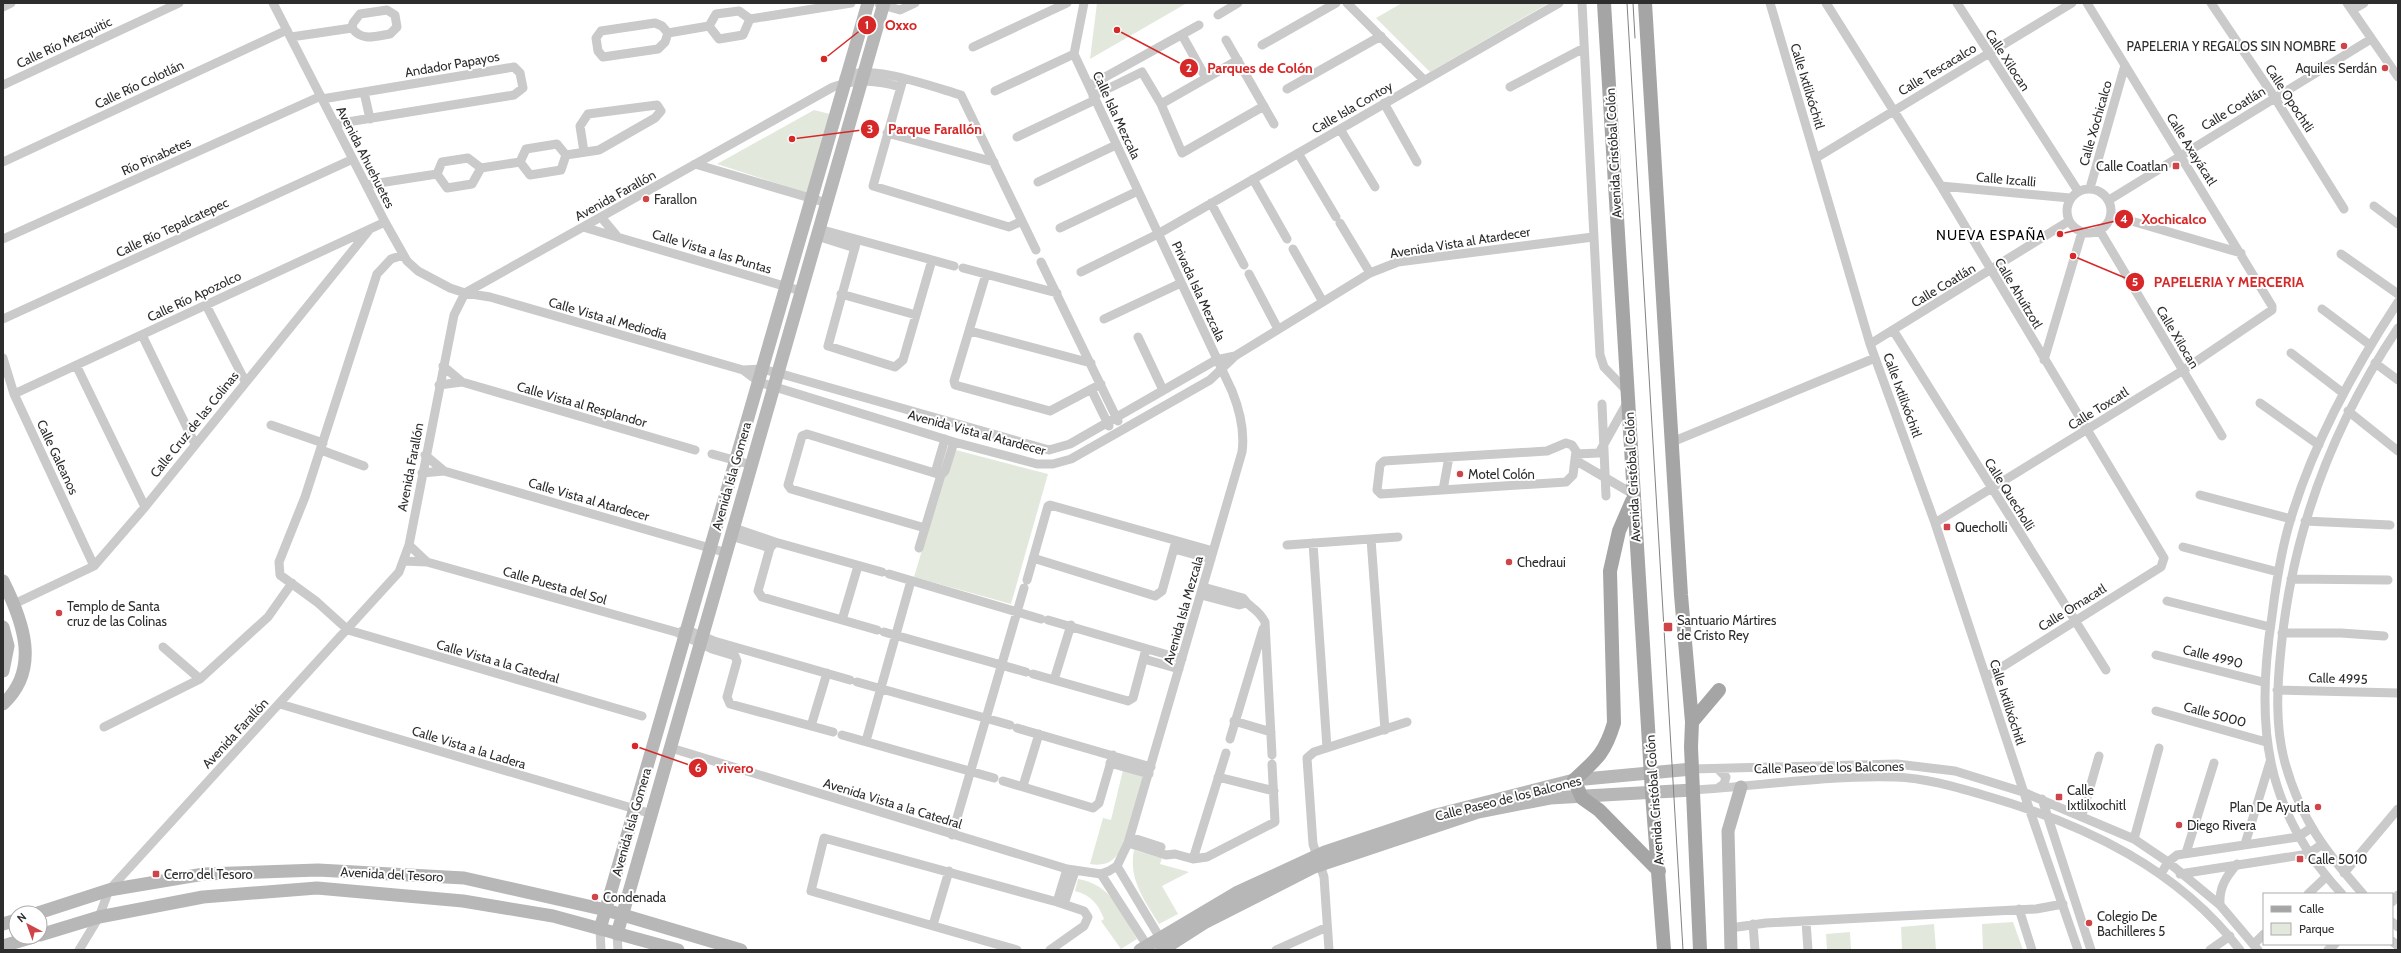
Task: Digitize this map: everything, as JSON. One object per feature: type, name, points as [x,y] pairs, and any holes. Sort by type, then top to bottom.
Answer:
[{"type":"main road","name":"Avenida Isla Gomera","points":[[600,929],[635,809],[682,633],[711,548],[812,199],[842,82],[868,3]]},
{"type":"main road","name":"Avenida Cristóbal Colón","points":[[1604,3],[1633,496],[1652,793],[1659,871],[1662,948]]},
{"type":"main road","points":[[1645,3],[1681,595],[1692,722],[1692,769],[1700,950]]},
{"type":"main road","name":"Avenida Isla Gomera","points":[[617,934],[802,291],[882,4]]},
{"type":"main road","points":[[1633,496],[1619,531],[1610,571],[1614,723],[1608,742],[1599,758],[1574,780],[1582,798],[1599,810],[1659,871]]},
{"type":"main road","points":[[3,581],[14,604],[24,633],[25,654],[17,688],[3,704]]},
{"type":"main road","points":[[3,627],[8,646],[3,671]]},
{"type":"main road","points":[[1692,722],[1719,690]]},
{"type":"main road","name":"Calle Paseo de los Balcones","points":[[1145,948],[1162,945],[1236,893],[1436,815],[1574,780],[1692,769]]},
{"type":"main road","points":[[1731,950],[1728,831],[1741,787]]},
{"type":"main road","name":"Calle Paseo de los Balcones","points":[[1318,860],[1478,812],[1550,798],[1582,798],[1693,790]]},
{"type":"main road","name":"Avenida del Tesoro","points":[[48,910],[109,890],[204,874],[318,870],[464,878],[606,910],[741,950]]},
{"type":"main road","name":"Avenida del Tesoro","points":[[48,933],[99,917],[203,897],[317,888],[463,901],[553,916],[678,950]]},
{"type":"street","points":[[3,7],[11,3]]},
{"type":"street","name":"Calle Río Mezquitic","points":[[3,85],[179,3]]},
{"type":"street","name":"Avenida Ahuehuetes","points":[[273,3],[403,255],[418,271],[465,293]]},
{"type":"street","points":[[709,26],[716,14],[739,11],[750,19],[851,3]]},
{"type":"street","points":[[882,4],[900,10],[915,3]]},
{"type":"street","points":[[973,46],[1067,3]]},
{"type":"street","points":[[995,91],[1074,54],[1084,3]]},
{"type":"street","points":[[1218,14],[1238,3]]},
{"type":"street","points":[[1262,46],[1336,3]]},
{"type":"street","points":[[1347,3],[1424,80]]},
{"type":"street","name":"Calle Isla Contoy","points":[[1081,272],[1158,234],[1559,3]]},
{"type":"street","points":[[1576,457],[1599,453],[1628,396],[1604,367],[1600,355],[1582,3]]},
{"type":"street","name":"Calle Ahuítzotl","points":[[1826,3],[1940,186],[2086,431],[2164,555]]},
{"type":"street","name":"Calle Xilocan","points":[[1957,3],[1988,54],[2078,191]]},
{"type":"street","name":"Calle Tescacalco","points":[[1816,158],[2072,3]]},
{"type":"street","name":"Calle Axayácatl","points":[[2087,3],[2241,253],[2272,306],[2272,310]]},
{"type":"street","name":"Calle Opochtli","points":[[2211,3],[2275,98],[2344,209]]},
{"type":"street","points":[[2364,3],[2350,7],[2398,77]]},
{"type":"street","name":"Calle Ixtlilxóchitl","points":[[1771,4],[1870,344],[1935,523],[2023,792],[2078,950]]},
{"type":"street","points":[[387,10],[395,15],[397,27],[390,34],[363,38],[356,34],[352,28],[353,23],[360,14],[387,10]]},
{"type":"street","points":[[709,26],[719,39],[743,35],[750,19]]},
{"type":"street","points":[[655,23],[662,26],[668,33],[665,42],[658,49],[603,57],[598,51],[596,38],[601,31],[655,23]]},
{"type":"street","points":[[1089,86],[1199,25]]},
{"type":"street","points":[[668,33],[709,26]]},
{"type":"street","name":"Calle Río Colotlán","points":[[3,162],[289,34],[352,28]]},
{"type":"street","points":[[1182,35],[1206,78]]},
{"type":"street","points":[[1287,89],[1381,36]]},
{"type":"street","name":"Calle Coatlán","points":[[2109,200],[2371,39]]},
{"type":"street","points":[[1226,40],[1274,124]]},
{"type":"street","points":[[1510,87],[1584,48]]},
{"type":"street","name":"Calle Isla Mezcala","points":[[1074,54],[1158,234]]},
{"type":"street","points":[[1161,104],[1238,60]]},
{"type":"street","name":"Calle Xochicalco","points":[[2090,188],[2125,65]]},
{"type":"street","name":"Andador Papayos","points":[[321,98],[514,67],[520,73],[523,88],[514,95],[335,124]]},
{"type":"street","points":[[1017,137],[1142,72],[1161,104],[1182,153],[1264,106]]},
{"type":"street","name":"Avenida Farallón","points":[[79,950],[99,917],[109,890],[348,630],[390,582],[404,561],[409,545],[425,455],[454,315],[465,293],[842,82],[863,76],[879,81],[902,83],[961,95],[1036,250]]},
{"type":"street","points":[[902,83],[873,186],[876,189],[1009,227],[1022,222]]},
{"type":"street","points":[[364,92],[370,119]]},
{"type":"street","name":"Río Pinabetes","points":[[3,239],[321,98]]},
{"type":"street","points":[[1384,103],[1417,162]]},
{"type":"street","points":[[566,155],[600,150],[655,118],[661,111],[660,107],[657,105],[588,114],[580,126],[584,152]]},
{"type":"street","points":[[1340,129],[1375,187]]},
{"type":"street","points":[[887,133],[994,162]]},
{"type":"street","points":[[520,162],[526,149],[557,144],[566,155]]},
{"type":"street","points":[[1038,182],[1116,145]]},
{"type":"street","points":[[1298,153],[1370,273]]},
{"type":"street","points":[[520,162],[530,175],[561,170],[566,155]]},
{"type":"street","points":[[437,174],[442,162],[468,158],[481,168],[520,162]]},
{"type":"street","name":"Calle Río Tepalcatepec","points":[[3,319],[353,159]]},
{"type":"street","points":[[695,164],[827,203]]},
{"type":"street","points":[[437,174],[447,188],[472,184],[481,168]]},
{"type":"street","points":[[366,185],[437,174]]},
{"type":"street","points":[[1253,179],[1288,239]]},
{"type":"street","name":"Calle Izcalli","points":[[1940,186],[2070,198]]},
{"type":"street","points":[[2090,188],[2100,190],[2109,200],[2111,215],[2108,223],[2100,230],[2082,232],[2073,227],[2068,220],[2066,207],[2070,198],[2078,191],[2090,188]]},
{"type":"street","points":[[1060,228],[1138,191]]},
{"type":"street","points":[[1212,203],[1244,265]]},
{"type":"street","points":[[2374,206],[2398,224]]},
{"type":"street","points":[[2111,215],[2241,253]]},
{"type":"street","points":[[601,217],[616,235]]},
{"type":"street","name":"Calle Coatlán","points":[[1870,344],[1990,271],[2068,220]]},
{"type":"street","name":"Calle Río Apozolco","points":[[14,394],[385,222]]},
{"type":"street","name":"Calle Vista a las Puntas","points":[[583,227],[616,235],[802,291]]},
{"type":"street","name":"Calle Cruz de las Colinas","points":[[14,604],[94,566],[145,507],[245,381],[370,229]]},
{"type":"street","name":"Calle Xilocan","points":[[2100,230],[2182,371],[2222,436]]},
{"type":"street","points":[[818,232],[856,244],[954,266]]},
{"type":"street","points":[[2044,360],[2082,232]]},
{"type":"street","name":"Privada Isla Mezcala","points":[[1158,234],[1216,360]]},
{"type":"street","name":"Avenida Vista al Atardecer","points":[[758,382],[949,440],[1037,464],[1053,464],[1071,459],[1210,380],[1235,356],[1370,273],[1398,262],[1593,237]]},
{"type":"street","points":[[856,244],[841,294],[828,346],[895,367],[903,360],[932,260]]},
{"type":"street","points":[[1293,249],[1323,302]]},
{"type":"street","points":[[2342,254],[2398,294]]},
{"type":"street","points":[[348,630],[279,571],[279,562],[305,498],[377,274],[391,259],[403,255]]},
{"type":"street","points":[[1042,262],[1122,430]]},
{"type":"street","points":[[963,268],[1057,293]]},
{"type":"street","points":[[986,274],[954,381],[955,385],[1050,411],[1101,384]]},
{"type":"street","points":[[1249,274],[1278,329]]},
{"type":"street","points":[[1104,319],[1181,283]]},
{"type":"street","name":"Calle Vista al Mediodía","points":[[465,293],[490,297],[743,370],[762,369]]},
{"type":"street","points":[[841,294],[916,315]]},
{"type":"street","points":[[2341,893],[2308,854],[2298,837],[2279,796],[2266,742],[2263,682],[2278,572],[2291,519],[2303,481],[2343,393],[2370,344],[2398,302]]},
{"type":"street","points":[[206,305],[245,381]]},
{"type":"street","points":[[2322,309],[2370,344]]},
{"type":"street","name":"Calle Toxcatl","points":[[1935,523],[2182,371],[2272,310]]},
{"type":"street","points":[[2362,893],[2321,845],[2311,828],[2285,762],[2280,737],[2277,690],[2282,633],[2291,579],[2305,521],[2322,472],[2348,411],[2375,363],[2398,328]]},
{"type":"street","name":"Calle Quecholli","points":[[1893,330],[1991,489],[2106,670]]},
{"type":"street","points":[[970,331],[1091,363]]},
{"type":"street","points":[[142,335],[195,444]]},
{"type":"street","points":[[1138,337],[1163,390]]},
{"type":"street","points":[[2291,353],[2343,393]]},
{"type":"street","name":"Avenida Vista al Atardecer","points":[[762,369],[1043,450],[1064,447],[1216,360],[1235,356]]},
{"type":"street","name":"Calle Galeanos","points":[[3,358],[14,394],[94,566]]},
{"type":"street","points":[[1672,442],[1875,358]]},
{"type":"street","name":"Avenida Isla Mezcala","points":[[1109,870],[1129,840],[1202,591],[1244,440],[1238,406],[1216,360]]},
{"type":"street","points":[[2375,363],[2398,380]]},
{"type":"street","points":[[76,365],[145,507]]},
{"type":"street","name":"Calle Vista al Resplandor","points":[[443,366],[462,382]]},
{"type":"street","name":"Calle Vista al Mediodía","points":[[743,370],[758,382]]},
{"type":"street","name":"Calle Vista al Resplandor","points":[[439,385],[462,382],[695,450]]},
{"type":"street","points":[[1091,390],[1113,435]]},
{"type":"street","points":[[2260,403],[2319,445]]},
{"type":"street","points":[[1602,404],[1606,496]]},
{"type":"street","points":[[2348,411],[2398,451]]},
{"type":"street","points":[[270,426],[322,446],[364,466]]},
{"type":"street","points":[[925,528],[791,489],[788,485],[802,436],[807,434],[938,474]]},
{"type":"street","points":[[919,548],[938,474],[949,440]]},
{"type":"street","points":[[1566,443],[1575,447],[1576,457],[1573,475],[1566,482],[1381,494],[1377,488],[1380,465],[1384,461],[1547,451],[1566,443]]},
{"type":"street","points":[[712,454],[752,465]]},
{"type":"street","name":"Calle Vista al Atardecer","points":[[425,455],[444,471]]},
{"type":"street","points":[[1443,490],[1449,457]]},
{"type":"street","points":[[1576,457],[1633,496]]},
{"type":"street","name":"Calle Vista al Atardecer","points":[[422,473],[444,471],[727,553]]},
{"type":"street","points":[[2200,495],[2291,519]]},
{"type":"street","points":[[950,834],[986,719],[1048,506],[1050,504],[1175,545],[1212,555]]},
{"type":"street","points":[[2305,521],[2349,525],[2390,525]]},
{"type":"street","points":[[733,532],[886,573],[1017,612],[1071,625],[1182,660]]},
{"type":"street","points":[[1287,545],[1398,537]]},
{"type":"street","points":[[1371,539],[1385,730]]},
{"type":"street","points":[[772,543],[758,591],[759,594],[880,631],[1128,701],[1133,698],[1146,649]]},
{"type":"street","points":[[1313,543],[1327,748]]},
{"type":"street","name":"Calle Puesta del Sol","points":[[409,545],[427,562]]},
{"type":"street","points":[[1033,558],[1155,596],[1162,591],[1175,545]]},
{"type":"street","points":[[2183,547],[2278,572]]},
{"type":"street","name":"Calle Omacatl","points":[[1986,677],[2161,567],[2164,562],[2164,555]]},
{"type":"street","name":"Calle Puesta del Sol","points":[[404,561],[427,562],[682,633],[702,640]]},
{"type":"street","points":[[842,620],[858,566]]},
{"type":"street","points":[[2291,579],[2388,580]]},
{"type":"street","points":[[866,741],[911,581]]},
{"type":"street","points":[[104,727],[200,679],[268,616],[292,583]]},
{"type":"street","points":[[1129,840],[1166,855],[1175,854],[1194,859],[1206,857],[1275,822],[1265,622],[1257,609],[1247,603],[1239,605],[1202,591]]},
{"type":"street","points":[[2167,601],[2270,627]]},
{"type":"street","points":[[1230,739],[1234,721],[1265,622]]},
{"type":"street","points":[[1054,680],[1071,625]]},
{"type":"street","name":"Calle Vista a la Catedral","points":[[348,630],[642,716]]},
{"type":"street","points":[[2282,633],[2341,633],[2384,636]]},
{"type":"street","points":[[702,640],[827,673],[1014,726],[1111,759],[1150,770]]},
{"type":"street","points":[[702,640],[734,656],[737,661],[727,697],[730,704],[866,741],[1096,807],[1099,804],[1111,759]]},
{"type":"street","points":[[163,647],[200,679]]},
{"type":"street","name":"Calle 4990","points":[[2156,655],[2263,682]]},
{"type":"street","points":[[1144,659],[1179,669]]},
{"type":"street","points":[[811,726],[827,673]]},
{"type":"street","name":"Calle 4995","points":[[2277,690],[2398,693]]},
{"type":"street","name":"Calle Vista a la Ladera","points":[[280,704],[652,814]]},
{"type":"street","name":"Calle 5000","points":[[2156,711],[2266,742]]},
{"type":"street","points":[[1234,721],[1271,732]]},
{"type":"street","points":[[1329,950],[1324,877],[1313,844],[1306,761],[1311,754],[1407,722]]},
{"type":"street","points":[[1023,786],[1039,734]]},
{"type":"street","name":"Avenida Vista a la Catedral","points":[[671,748],[1071,870],[1109,870]]},
{"type":"street","points":[[2134,839],[2159,748]]},
{"type":"street","points":[[1194,859],[1226,753]]},
{"type":"street","points":[[2082,815],[2099,756]]},
{"type":"street","points":[[2245,844],[2270,762]]},
{"type":"street","points":[[2186,854],[2214,763]]},
{"type":"street","name":"Calle Paseo de los Balcones","points":[[1692,769],[1897,764],[1954,771],[2023,792],[2082,815],[2134,839],[2168,862],[2220,905],[2256,947]]},
{"type":"street","points":[[1718,769],[1726,777],[1724,784],[1718,788]]},
{"type":"street","points":[[1218,776],[1274,791]]},
{"type":"street","name":"Calle Paseo de los Balcones","points":[[1693,790],[1832,779],[1896,777],[1954,786],[2048,815],[2130,853],[2173,883],[2215,918],[2240,950]]},
{"type":"street","points":[[2042,799],[2091,950]]},
{"type":"street","points":[[2344,873],[2398,809]]},
{"type":"street","points":[[2160,874],[2174,856],[2298,837],[2311,828]]},
{"type":"street","points":[[1017,950],[811,891],[824,838],[949,871],[1084,911],[1087,914],[1087,921],[1080,929],[1050,950]]},
{"type":"street","points":[[2173,883],[2181,872],[2308,854],[2321,845]]},
{"type":"street","points":[[2220,905],[2220,893],[2224,880],[2237,864]]},
{"type":"street","points":[[1060,903],[1071,870]]},
{"type":"street","points":[[1109,870],[1162,945]]},
{"type":"street","points":[[1109,870],[1145,948]]},
{"type":"street","points":[[933,925],[949,871]]},
{"type":"street","points":[[2309,893],[2326,877]]},
{"type":"street","points":[[1730,928],[1753,924],[2019,909],[2062,904]]},
{"type":"street","points":[[2019,909],[2032,950]]},
{"type":"street","points":[[2068,921],[2080,917]]},
{"type":"street","points":[[1806,922],[1808,950]]},
{"type":"street","points":[[1753,924],[1755,950]]},
{"type":"street","points":[[1276,950],[1327,927]]},
{"type":"street","name":"Avenida Isla Gomera","points":[[600,929],[601,950]]},
{"type":"street","name":"Avenida Isla Gomera","points":[[617,934],[618,950]]},
{"type":"street","points":[[2210,950],[2230,936]]},
{"type":"street","points":[[2256,947],[2263,936]]},
{"type":"green space","points":[[1097,3],[1187,3],[1090,59]]},
{"type":"green space","points":[[1402,3],[1549,3],[1430,72],[1376,18]]},
{"type":"green space","points":[[814,110],[830,114],[807,193],[717,164]]},
{"type":"green space","points":[[952,449],[1048,474],[1011,604],[914,577]]},
{"type":"green space","points":[[1123,770],[1141,774],[1143,778],[1123,846],[1114,859],[1106,863],[1096,865],[1090,864],[1103,818],[1111,820]]},
{"type":"green space","points":[[1134,850],[1162,858],[1160,864],[1189,872],[1162,886],[1178,914],[1159,924],[1139,889],[1133,871]]},
{"type":"green space","points":[[1078,879],[1089,882],[1107,893],[1120,910],[1137,939],[1121,949],[1101,921],[1104,919],[1093,901],[1085,895],[1075,891]]},
{"type":"green space","points":[[2013,922],[2023,950],[1983,950],[1982,924]]},
{"type":"green space","points":[[1934,924],[1936,950],[1902,950],[1901,927]]},
{"type":"green space","points":[[1850,932],[1851,950],[1827,950],[1826,934]]},
{"type":"tram line","points":[[1627,3],[1683,950]]},
{"type":"tram line","points":[[1633,3],[1635,38]]},
{"type":"place","name":"Parques de Colón","points":[[1117,30]]},
{"type":"place","name":"PAPELERIA Y REGALOS SIN NOMBRE","points":[[2344,46]]},
{"type":"place","name":"Oxxo","points":[[824,59]]},
{"type":"place","name":"Aquiles Serdán","points":[[2385,68]]},
{"type":"place","name":"Parque Farallón","points":[[792,139]]},
{"type":"place","name":"Calle Coatlan","points":[[2176,166]]},
{"type":"place","name":"Farallon","points":[[646,199]]},
{"type":"place","name":"Xochicalco","points":[[2060,234]]},
{"type":"place","name":"PAPELERIA Y MERCERIA","points":[[2073,256]]},
{"type":"place","name":"Motel Colón","points":[[1460,474]]},
{"type":"place","name":"Quecholli","points":[[1947,527]]},
{"type":"place","name":"Chedraui","points":[[1509,562]]},
{"type":"place","name":"Templo de Santa cruz de las Colinas","points":[[59,613]]},
{"type":"place","name":"Santuario Mártires de Cristo Rey","points":[[1668,627]]},
{"type":"place","name":"vivero","points":[[635,746]]},
{"type":"place","name":"Calle Ixtlilxochitl","points":[[2059,797]]},
{"type":"place","name":"Plan De Ayutla","points":[[2318,807]]},
{"type":"place","name":"Diego Rivera","points":[[2179,825]]},
{"type":"place","name":"Calle 5010","points":[[2300,859]]},
{"type":"place","name":"Cerro del Tesoro","points":[[156,874]]},
{"type":"place","name":"Condenada","points":[[595,897]]},
{"type":"place","name":"Colegio De Bachilleres 5","points":[[2089,923]]},
{"type":"district","name":"NUEVA ESPAÑA","points":[[1991,235]]}]
